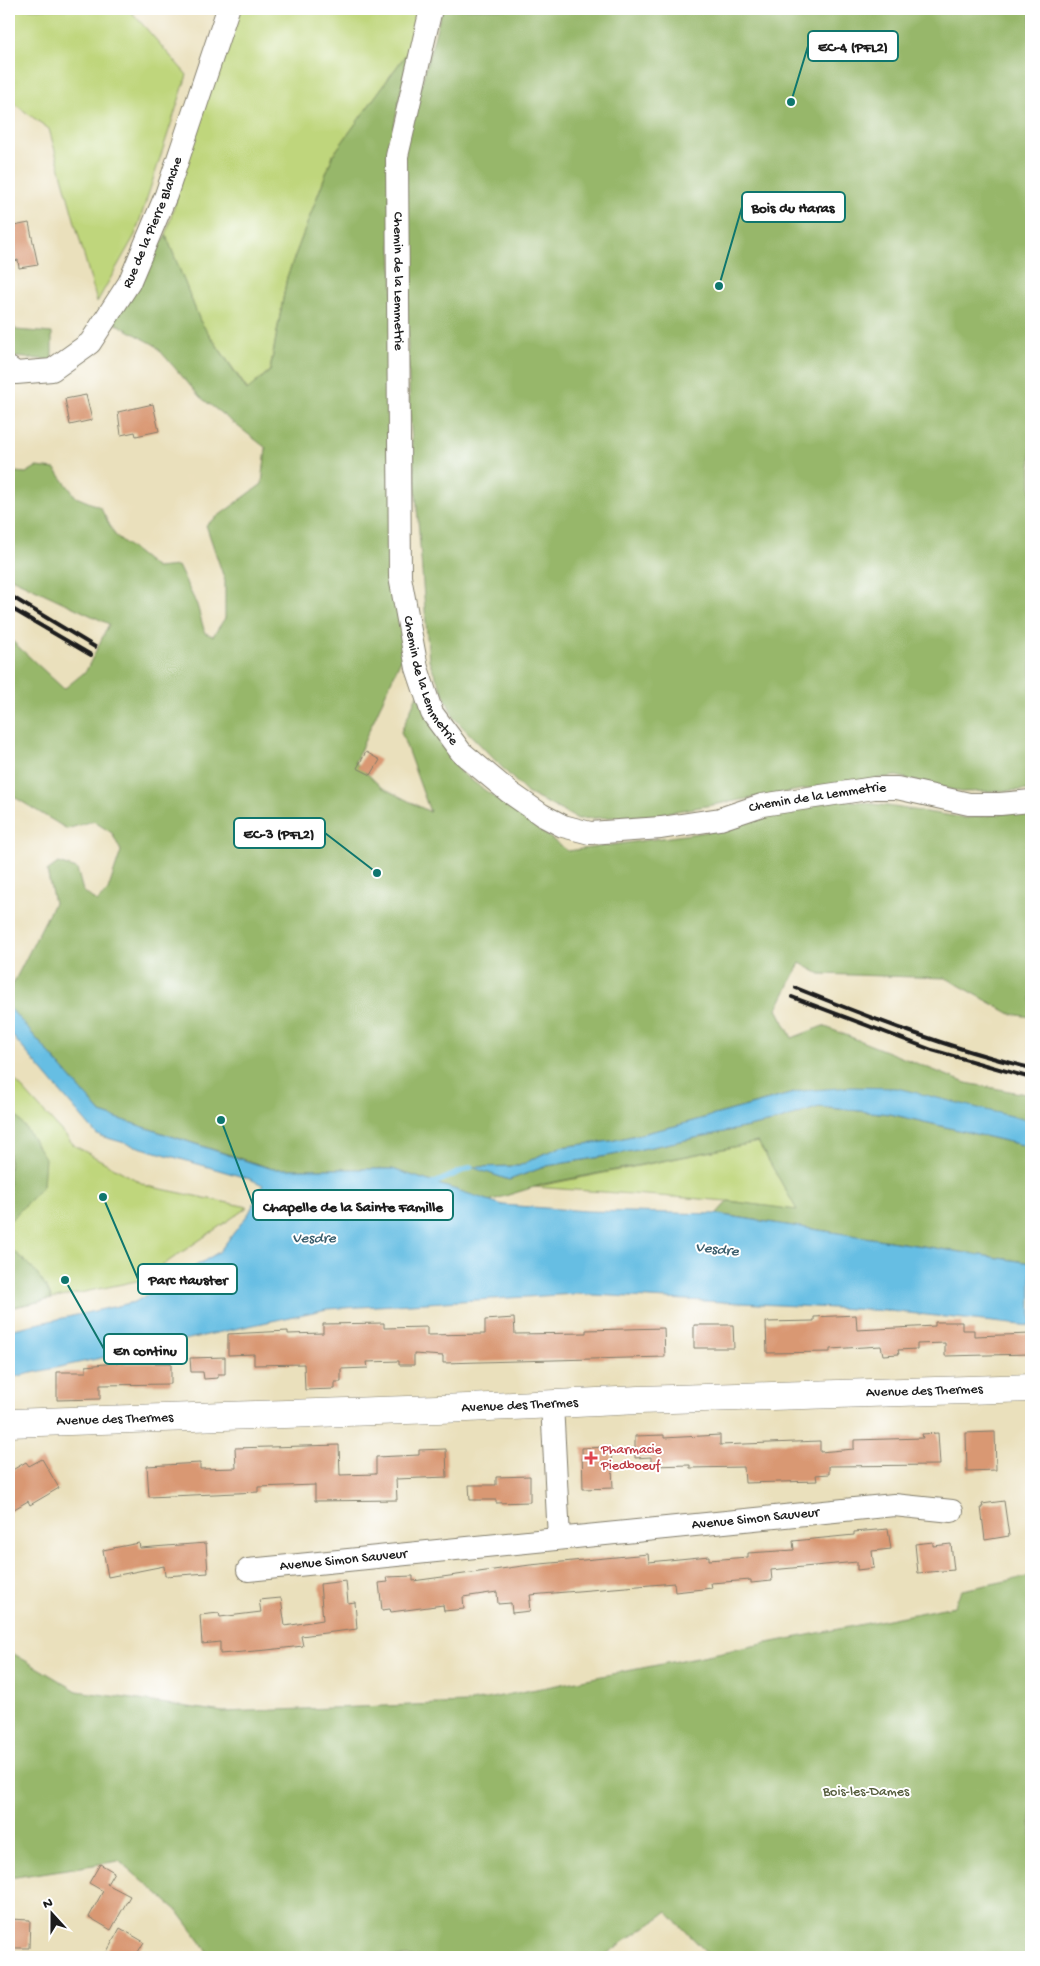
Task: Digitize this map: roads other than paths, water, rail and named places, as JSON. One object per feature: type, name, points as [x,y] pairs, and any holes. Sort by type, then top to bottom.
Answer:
[{"type":"main road","name":"Avenue des Thermes","points":[[9,1423],[1031,1388]]},
{"type":"street","name":"Rue de la Pierre Blanche","points":[[9,368],[16,373],[52,370],[90,342],[129,282],[166,195],[228,9]]},
{"type":"street","name":"Chemin de la Lemmetrie","points":[[431,9],[396,156],[400,577],[417,668],[432,713],[461,752],[509,792],[542,815],[562,826],[590,833],[661,828],[720,819],[762,805],[874,788],[897,788],[969,804],[1031,801]]},
{"type":"street","points":[[552,1404],[559,1538]]},
{"type":"street","name":"Avenue Simon Sauveur","points":[[248,1570],[894,1506],[952,1511]]},
{"type":"water","name":"Vesdre","points":[[9,1007],[101,1113],[256,1164],[273,1169],[392,1169],[503,1205],[587,1211],[716,1214],[1031,1263],[1031,1326],[889,1311],[575,1294],[327,1309],[9,1378],[9,1330],[135,1302],[219,1252],[249,1213],[263,1185],[250,1179],[97,1135],[9,1032]]},
{"type":"water","points":[[852,1087],[897,1088],[1031,1121],[1031,1147],[890,1114],[819,1107],[777,1121],[613,1155],[547,1166],[509,1180],[471,1167],[519,1166],[561,1147],[611,1141],[675,1126],[801,1091]]},
{"type":"waterway","points":[[428,1186],[471,1167]]},
{"type":"railway","points":[[9,595],[95,647]]},
{"type":"railway","points":[[9,607],[91,655]]},
{"type":"railway","points":[[796,988],[912,1032],[971,1052],[1031,1068]]},
{"type":"railway","points":[[792,997],[932,1050],[1031,1078]]},
{"type":"place","name":"EC-4 (PFL2)","points":[[791,102]]},
{"type":"place","name":"Bois du Haras","points":[[719,286]]},
{"type":"place","name":"EC-3 (PFL2)","points":[[377,873]]},
{"type":"place","name":"Chapelle de la Sainte Famille","points":[[221,1120]]},
{"type":"place","name":"Parc Hauster","points":[[103,1197]]},
{"type":"place","name":"En continu","points":[[65,1280]]},
{"type":"place","name":"Pharmacie Piedboeuf","points":[[591,1458]]},
{"type":"park label","name":"Bois-les-Dames","points":[[866,1792]]}]
